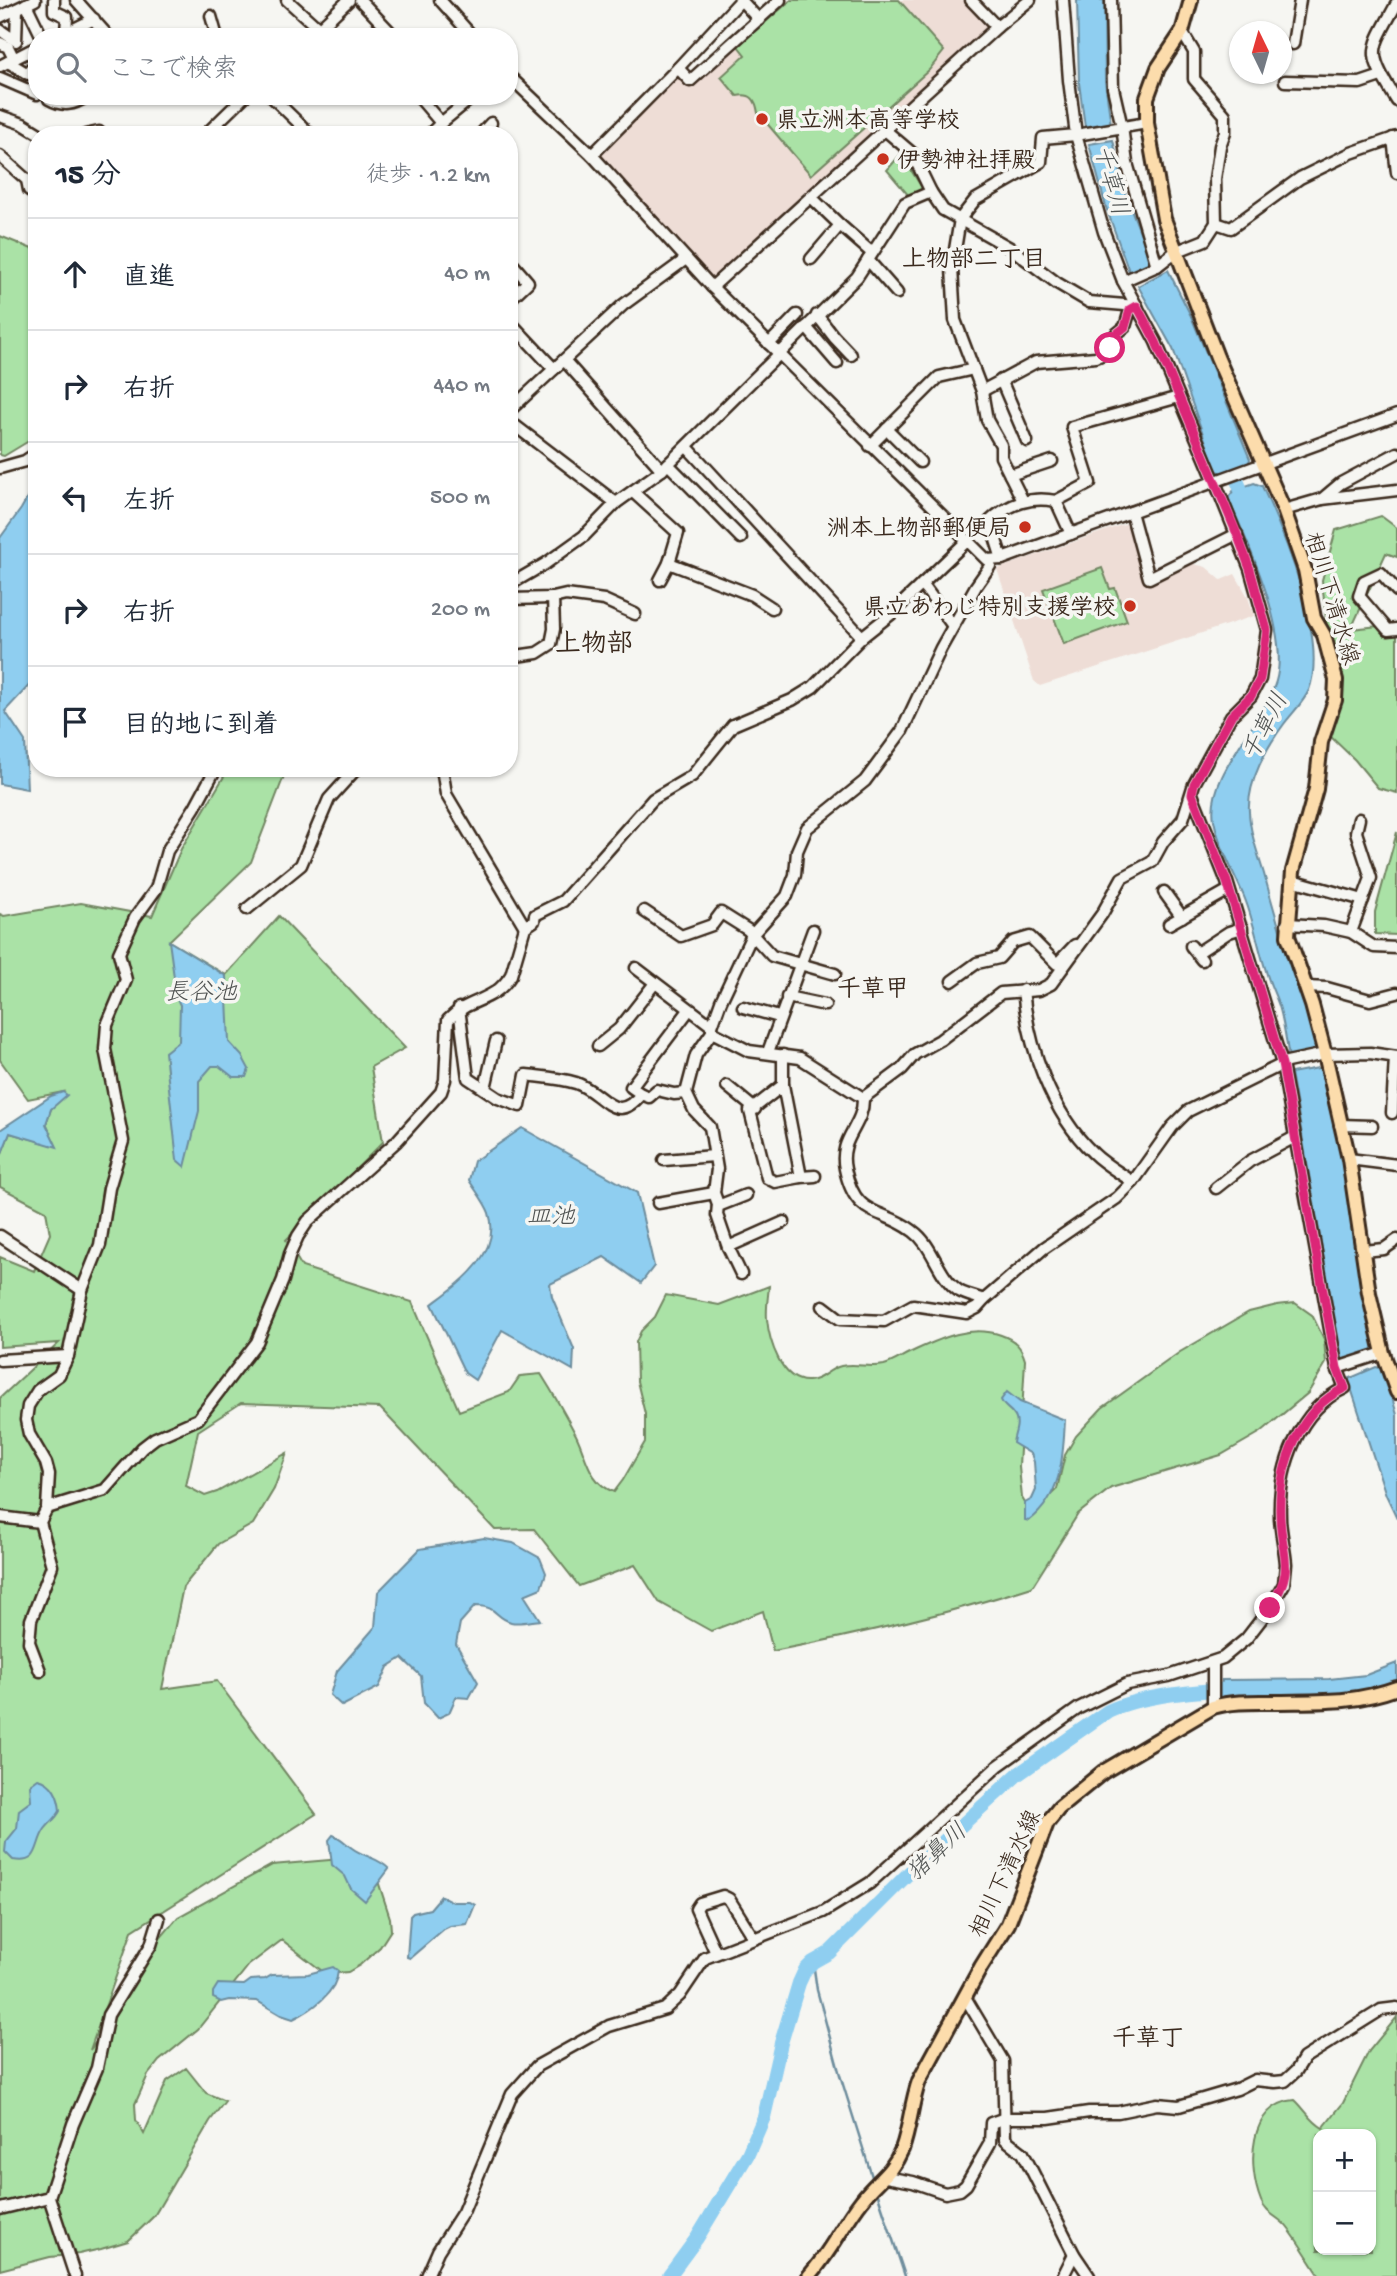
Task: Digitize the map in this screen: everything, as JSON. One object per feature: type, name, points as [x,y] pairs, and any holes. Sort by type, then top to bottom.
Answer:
[{"type":"main road","name":"相川下清水線","points":[[1191,0],[1182,32],[1167,52],[1154,78],[1147,98],[1147,123],[1164,219],[1175,252],[1284,510],[1305,570],[1314,618],[1324,635],[1336,680],[1335,700],[1321,742],[1317,789],[1292,880],[1288,936],[1306,988],[1349,1160],[1369,1293],[1383,1353],[1397,1392]]},
{"type":"main road","name":"相川下清水線","points":[[809,2276],[826,2257],[862,2200],[883,2179],[902,2148],[919,2081],[1008,1924],[1047,1823],[1059,1808],[1103,1772],[1213,1703],[1354,1700],[1397,1688]]},
{"type":"street","points":[[54,0],[54,11],[67,17],[64,28]]},
{"type":"street","points":[[76,0],[101,28]]},
{"type":"street","points":[[287,0],[318,28]]},
{"type":"street","points":[[320,28],[349,0]]},
{"type":"street","points":[[360,0],[386,28]]},
{"type":"street","points":[[440,0],[465,28]]},
{"type":"street","points":[[592,155],[741,0],[759,20]]},
{"type":"street","points":[[678,68],[691,81],[780,0]]},
{"type":"street","points":[[971,0],[997,27]]},
{"type":"street","points":[[712,287],[1030,0]]},
{"type":"street","points":[[863,1098],[902,1069],[915,1054],[940,1040],[1001,993],[1039,990],[1051,984],[1082,944],[1122,878],[1155,859],[1163,842],[1183,819],[1194,784],[1231,716],[1251,696],[1260,679],[1267,630],[1250,569],[1156,342],[1123,281],[1104,232],[1076,135],[1063,0]]},
{"type":"street","points":[[1111,0],[1112,88],[1122,127],[1127,163],[1160,264]]},
{"type":"street","points":[[1293,44],[1300,0]]},
{"type":"street","points":[[1397,3],[1375,43],[1375,62],[1397,101]]},
{"type":"street","points":[[0,17],[26,4]]},
{"type":"street","points":[[0,30],[16,41],[26,4]]},
{"type":"street","points":[[26,4],[38,28]]},
{"type":"street","points":[[211,16],[214,28]]},
{"type":"street","points":[[77,28],[93,19]]},
{"type":"street","points":[[1123,281],[1160,264],[1175,252],[1205,240],[1216,223],[1215,179],[1225,115],[1194,79],[1194,52],[1182,32]]},
{"type":"street","points":[[0,43],[8,47],[7,62]]},
{"type":"street","points":[[7,62],[28,52]]},
{"type":"street","points":[[7,62],[28,74]]},
{"type":"street","points":[[1292,81],[1360,83],[1381,76]]},
{"type":"street","points":[[0,78],[28,90]]},
{"type":"street","points":[[518,85],[592,155],[712,287],[870,446],[990,561]]},
{"type":"street","points":[[214,126],[236,105]]},
{"type":"street","points":[[280,105],[302,126]]},
{"type":"street","points":[[426,105],[441,123]]},
{"type":"street","points":[[438,126],[463,105]]},
{"type":"street","points":[[0,116],[28,127]]},
{"type":"street","points":[[488,126],[491,123]]},
{"type":"street","points":[[1023,501],[1001,457],[1001,444],[987,420],[982,391],[955,320],[952,268],[960,219],[975,200],[1041,162],[1043,138],[1147,123]]},
{"type":"street","points":[[885,130],[912,153],[943,211],[1012,249],[1056,283],[1088,302],[1137,306]]},
{"type":"street","points":[[1216,223],[1231,228],[1300,178],[1351,153],[1395,137],[1397,173]]},
{"type":"street","points":[[0,156],[27,180],[28,185]]},
{"type":"street","points":[[518,580],[584,536],[616,502],[633,492],[687,447],[857,277],[905,203],[931,192]]},
{"type":"street","points":[[811,197],[870,256],[897,293]]},
{"type":"street","points":[[811,259],[840,225]]},
{"type":"street","points":[[518,403],[623,305],[686,259]]},
{"type":"street","points":[[518,270],[528,282],[518,291]]},
{"type":"street","points":[[982,391],[1036,362],[1096,357],[1106,353],[1115,335],[1125,327],[1130,310],[1137,306]]},
{"type":"street","points":[[769,344],[797,315]]},
{"type":"street","points":[[817,315],[851,355]]},
{"type":"street","points":[[806,327],[837,363]]},
{"type":"street","points":[[518,331],[554,369]]},
{"type":"street","points":[[564,360],[665,467],[741,538]]},
{"type":"street","points":[[870,446],[939,377],[974,369]]},
{"type":"street","points":[[1001,380],[1027,441]]},
{"type":"street","points":[[1002,559],[990,521],[998,514],[1023,501],[1041,498],[1056,501],[1090,483],[1072,427],[1179,397]]},
{"type":"street","points":[[990,561],[1002,559],[1397,415]]},
{"type":"street","points":[[518,428],[616,502]]},
{"type":"street","points":[[887,429],[920,462]]},
{"type":"street","points":[[687,447],[862,637]]},
{"type":"street","points":[[1322,499],[1341,483],[1397,453]]},
{"type":"street","points":[[0,468],[28,459]]},
{"type":"street","points":[[1010,475],[1052,461]]},
{"type":"street","points":[[1284,510],[1322,499],[1397,490]]},
{"type":"street","points":[[633,492],[678,533],[669,563],[660,580]]},
{"type":"street","points":[[1056,501],[1071,534]]},
{"type":"street","points":[[1131,512],[1149,578],[1237,534]]},
{"type":"street","points":[[47,1508],[106,1490],[142,1448],[155,1438],[198,1419],[257,1342],[283,1280],[290,1254],[308,1221],[396,1142],[441,1092],[445,1080],[448,1020],[459,1008],[495,995],[507,982],[525,927],[534,921],[535,915],[563,901],[653,799],[692,776],[733,725],[792,700],[813,687],[862,637],[967,541]]},
{"type":"street","points":[[741,1274],[717,1215],[717,1169],[710,1127],[694,1110],[686,1093],[696,1055],[712,1029],[721,1001],[752,935],[787,896],[795,876],[797,851],[807,828],[865,781],[905,726],[918,694],[953,626],[975,586],[990,566],[990,561]]},
{"type":"street","points":[[669,563],[752,595],[772,608]]},
{"type":"street","points":[[1397,591],[1381,573],[1364,581],[1359,596],[1388,630],[1397,629]]},
{"type":"street","points":[[922,584],[953,626]]},
{"type":"street","points":[[518,598],[553,598],[566,595],[604,600],[635,614]]},
{"type":"street","points":[[518,656],[537,653],[551,644],[554,629],[553,598]]},
{"type":"street","points":[[40,1671],[29,1642],[31,1620],[52,1566],[40,1522],[47,1508],[49,1474],[46,1463],[29,1434],[26,1420],[32,1398],[38,1390],[59,1375],[68,1356],[82,1290],[100,1245],[109,1188],[124,1141],[105,1049],[107,1025],[126,980],[118,953],[135,918],[156,888],[167,851],[211,777]]},
{"type":"street","points":[[247,909],[301,865],[329,799],[349,777]]},
{"type":"street","points":[[443,777],[446,794],[525,927]]},
{"type":"street","points":[[427,2276],[438,2251],[463,2212],[512,2094],[537,2066],[609,2026],[665,2009],[680,1995],[705,1958],[823,1912],[870,1883],[998,1766],[1079,1708],[1127,1684],[1213,1666],[1246,1639],[1270,1608],[1284,1584],[1286,1564],[1280,1516],[1281,1483],[1286,1464],[1306,1418],[1325,1399],[1345,1388],[1337,1368],[1313,1245],[1284,1063],[1242,928],[1192,794]]},
{"type":"street","points":[[1351,932],[1371,878],[1356,832],[1359,819]]},
{"type":"street","points":[[1292,880],[1363,900]]},
{"type":"street","points":[[1169,924],[1229,890]]},
{"type":"street","points":[[1164,892],[1182,916]]},
{"type":"street","points":[[644,911],[681,936],[712,925],[722,914],[748,930],[772,956],[835,974]]},
{"type":"street","points":[[1287,924],[1324,926],[1351,932],[1374,947],[1397,948]]},
{"type":"street","points":[[1197,953],[1229,932],[1242,928]]},
{"type":"street","points":[[768,1052],[813,930]]},
{"type":"street","points":[[952,981],[977,963],[999,958],[1013,942],[1030,937],[1057,964],[1076,945],[1082,944]]},
{"type":"street","points":[[636,968],[712,1029],[744,1050],[800,1058],[863,1098]]},
{"type":"street","points":[[598,1046],[619,1029],[655,984]]},
{"type":"street","points":[[1306,988],[1326,988],[1370,1000],[1397,993]]},
{"type":"street","points":[[1023,990],[1026,1019],[1038,1062],[1060,1112],[1093,1153],[1133,1182]]},
{"type":"street","points":[[787,997],[825,1005]]},
{"type":"street","points":[[743,1007],[779,1017]]},
{"type":"street","points":[[459,1008],[468,1078],[498,1098],[520,1106],[526,1075],[577,1083],[617,1108],[624,1109],[632,1105],[641,1094]]},
{"type":"street","points":[[686,1093],[674,1094],[657,1090],[649,1097],[631,1087],[690,1010]]},
{"type":"street","points":[[485,1088],[496,1041]]},
{"type":"street","points":[[823,1306],[840,1319],[884,1321],[913,1305],[967,1313],[977,1308],[1044,1248],[1104,1209],[1133,1182],[1172,1127],[1188,1111],[1284,1063],[1322,1054],[1370,1053],[1396,1057],[1392,1112]]},
{"type":"street","points":[[783,1055],[783,1085],[801,1177]]},
{"type":"street","points":[[783,1085],[750,1111],[767,1178],[775,1182],[815,1176]]},
{"type":"street","points":[[727,1086],[755,1108]]},
{"type":"street","points":[[863,1098],[863,1111],[843,1149],[851,1189],[859,1203],[913,1231],[926,1245],[944,1277],[960,1292],[984,1300]]},
{"type":"street","points":[[1340,1125],[1372,1126]]},
{"type":"street","points":[[1216,1188],[1250,1161],[1295,1137]]},
{"type":"street","points":[[664,1160],[714,1156]]},
{"type":"street","points":[[1349,1160],[1397,1165]]},
{"type":"street","points":[[658,1203],[715,1193]]},
{"type":"street","points":[[718,1206],[746,1195]]},
{"type":"street","points":[[728,1247],[784,1222]]},
{"type":"street","points":[[0,1236],[82,1290]]},
{"type":"street","points":[[1363,1251],[1384,1249],[1397,1240]]},
{"type":"street","points":[[1337,1368],[1383,1353]]},
{"type":"street","points":[[0,1360],[68,1356]]},
{"type":"street","points":[[0,1517],[40,1522]]},
{"type":"street","points":[[1213,1666],[1213,1703]]},
{"type":"street","points":[[716,1953],[696,1909],[700,1903],[723,1896],[729,1899],[754,1939]]},
{"type":"street","points":[[75,2276],[49,2197],[73,2124],[97,2068],[107,2015],[151,1945],[159,1919]]},
{"type":"street","points":[[965,1997],[1003,2062],[1005,2139],[1023,2153],[1074,2254],[1089,2276]]},
{"type":"street","points":[[883,2179],[913,2182],[945,2193],[960,2190],[966,2185],[990,2143],[991,2123],[1005,2118],[1048,2118],[1089,2112],[1118,2112],[1157,2104],[1179,2106],[1237,2089],[1255,2080],[1285,2081],[1296,2071],[1304,2058],[1381,2010],[1397,2008]]},
{"type":"street","points":[[0,2209],[49,2197]]},
{"type":"street","points":[[1063,2276],[1074,2254]]},
{"type":"shaded area","name":"県立洲本高等学校","points":[[785,0],[965,0],[991,29],[991,33],[708,281],[597,153],[679,73],[690,85]]},
{"type":"shaded area","name":"県立あわじ特別支援学校","points":[[1130,522],[1153,578],[1190,563],[1206,567],[1221,580],[1235,574],[1248,597],[1254,616],[1040,686],[1034,681],[997,569]]},
{"type":"green space","points":[[791,0],[899,0],[944,51],[929,70],[811,175],[758,113],[752,98],[737,96],[721,77],[745,55],[738,46]]},
{"type":"green space","points":[[901,154],[924,191],[914,202],[887,170]]},
{"type":"green space","points":[[0,236],[28,247],[28,441],[4,456],[0,455]]},
{"type":"green space","points":[[1381,516],[1397,528],[1397,557],[1386,553],[1351,629],[1388,625],[1397,631],[1397,793],[1378,788],[1331,737],[1341,680],[1335,647],[1327,629],[1322,580],[1336,530]]},
{"type":"green space","points":[[1102,568],[1110,589],[1115,588],[1127,621],[1064,644],[1043,589]]},
{"type":"green space","points":[[224,777],[284,777],[251,862],[169,941],[226,975],[279,916],[405,1048],[371,1067],[383,1142],[286,1240],[302,1267],[412,1302],[459,1411],[509,1392],[520,1376],[541,1374],[576,1435],[589,1468],[605,1488],[614,1492],[645,1442],[645,1414],[637,1381],[636,1342],[641,1331],[655,1317],[666,1295],[719,1305],[769,1286],[767,1319],[770,1338],[778,1358],[790,1375],[808,1381],[841,1366],[884,1365],[931,1343],[965,1332],[989,1332],[1014,1341],[1025,1360],[1019,1467],[1022,1498],[1028,1508],[1038,1507],[1057,1489],[1065,1455],[1076,1436],[1102,1408],[1180,1352],[1249,1312],[1295,1303],[1312,1315],[1324,1339],[1326,1363],[1308,1393],[1261,1432],[1221,1455],[1111,1488],[1078,1514],[1032,1587],[904,1623],[773,1651],[763,1611],[711,1631],[659,1602],[635,1565],[579,1586],[534,1529],[495,1530],[380,1408],[241,1403],[198,1431],[186,1486],[205,1496],[287,1453],[274,1489],[253,1524],[218,1544],[183,1587],[162,1689],[217,1681],[316,1814],[132,1931],[90,2050],[120,2008],[152,1948],[178,1917],[272,1865],[341,1859],[378,1881],[390,1918],[391,1930],[380,1947],[348,1972],[326,1974],[282,1940],[249,1965],[198,2029],[159,2061],[148,2075],[135,2104],[136,2120],[144,2134],[167,2081],[186,2068],[206,2093],[225,2101],[210,2121],[154,2216],[128,2241],[0,2270],[0,1398],[59,1343],[0,1347],[0,1257],[34,1271],[50,1234],[46,1211],[0,1187],[0,1158],[10,1133],[56,1146],[46,1124],[51,1109],[63,1092],[28,1099],[0,1060],[0,914],[4,916],[81,903],[152,916],[181,849]]},
{"type":"green space","points":[[1397,832],[1397,935],[1375,934],[1375,912]]},
{"type":"green space","points":[[1397,2017],[1397,2276],[1320,2276],[1287,2227],[1266,2209],[1261,2201],[1253,2155],[1260,2124],[1268,2113],[1279,2104],[1295,2100],[1323,2128],[1343,2103],[1369,2051]]},
{"type":"water","points":[[1077,0],[1104,0],[1105,81],[1111,125],[1085,127],[1079,83]]},
{"type":"water","points":[[1113,140],[1126,196],[1152,263],[1130,274],[1106,207],[1089,144]]},
{"type":"water","points":[[1168,270],[1191,316],[1250,459],[1247,467],[1228,474],[1216,471],[1173,349],[1138,286]]},
{"type":"water","points":[[1254,483],[1262,486],[1292,558],[1313,643],[1313,669],[1309,690],[1265,754],[1249,801],[1255,843],[1287,955],[1319,1046],[1315,1053],[1289,1058],[1281,1012],[1267,975],[1245,899],[1223,850],[1214,820],[1214,803],[1219,785],[1227,767],[1270,697],[1279,661],[1277,638],[1265,588],[1228,498],[1234,490]]},
{"type":"water","points":[[28,497],[28,687],[5,711],[25,741],[27,789],[0,784],[0,538]]},
{"type":"water","name":"長谷池","points":[[169,941],[226,976],[229,1042],[242,1056],[249,1069],[246,1077],[233,1077],[219,1066],[212,1066],[199,1081],[199,1111],[185,1167],[177,1160],[165,1052],[179,1041],[180,1005]]},
{"type":"water","points":[[1324,1067],[1329,1103],[1343,1151],[1377,1347],[1374,1352],[1344,1363],[1339,1359],[1291,1073]]},
{"type":"water","points":[[63,1092],[67,1095],[51,1109],[46,1124],[57,1147],[10,1133],[0,1158],[0,1130],[51,1096]]},
{"type":"water","name":"皿池","points":[[522,1128],[637,1193],[654,1266],[641,1283],[604,1257],[550,1284],[552,1297],[574,1349],[573,1370],[502,1330],[475,1380],[465,1373],[432,1304],[466,1277],[490,1242],[489,1213],[469,1180],[474,1161]]},
{"type":"water","points":[[1376,1367],[1384,1369],[1397,1415],[1397,1518],[1386,1495],[1348,1379]]},
{"type":"water","points":[[1007,1392],[1020,1402],[1065,1420],[1059,1475],[1048,1500],[1029,1521],[1025,1520],[1025,1503],[1032,1499],[1036,1490],[1034,1462],[1031,1454],[1013,1443],[1017,1421],[1001,1400]]},
{"type":"water","points":[[484,1538],[513,1543],[540,1558],[546,1573],[541,1588],[524,1595],[540,1620],[511,1622],[488,1608],[475,1606],[460,1623],[456,1644],[478,1682],[469,1698],[456,1697],[449,1713],[438,1718],[424,1703],[421,1676],[402,1658],[388,1667],[379,1687],[342,1706],[330,1695],[337,1671],[375,1627],[378,1592],[420,1549]]},
{"type":"water","points":[[1397,1663],[1397,1684],[1370,1693],[1221,1697],[1222,1680],[1329,1679],[1366,1675]]},
{"type":"water","points":[[38,1779],[48,1783],[54,1791],[60,1811],[45,1829],[33,1856],[22,1861],[13,1860],[5,1852],[6,1842],[17,1828],[19,1810],[31,1801],[30,1785]]},
{"type":"water","points":[[333,1835],[389,1869],[365,1901],[351,1889],[345,1876],[332,1865],[329,1840]]},
{"type":"water","points":[[441,1896],[453,1902],[470,1902],[475,1905],[467,1924],[444,1929],[410,1958],[407,1957],[410,1916],[430,1909]]},
{"type":"water","points":[[333,1967],[338,1971],[337,1979],[328,1993],[315,2006],[293,2019],[257,2001],[221,2002],[213,1998],[218,1984],[244,1985],[251,1980],[265,1979],[272,1975],[308,1974]]},
{"type":"waterway","name":"千草川","points":[[1230,463],[1247,505]]},
{"type":"waterway","name":"猪鼻川","points":[[669,2276],[697,2238],[748,2154],[764,2117],[781,2043],[805,1970],[829,1953],[910,1872],[1017,1775],[1108,1711],[1155,1697],[1240,1689]]},
{"type":"waterway","points":[[813,1962],[817,1990],[840,2075],[873,2180]]},
{"type":"waterway","points":[[876,2189],[905,2276]]},
{"type":"place","name":"県立洲本高等学校","points":[[762,119]]},
{"type":"place","name":"伊勢神社拝殿","points":[[883,159]]},
{"type":"place","name":"洲本上物部郵便局","points":[[1025,527]]},
{"type":"place","name":"県立あわじ特別支援学校","points":[[1130,606]]},
{"type":"district","name":"上物部二丁目","points":[[974,258]]},
{"type":"district","name":"上物部","points":[[594,642]]},
{"type":"district","name":"千草甲","points":[[873,988]]},
{"type":"district","name":"千草丁","points":[[1148,2037]]},
{"type":"route","points":[[1110,348],[1115,335],[1125,327],[1130,310],[1137,306],[1156,342],[1237,534],[1267,630],[1260,679],[1251,696],[1231,716],[1194,784],[1192,794],[1227,882],[1282,1064],[1332,1343],[1337,1368],[1345,1388],[1325,1399],[1306,1418],[1286,1464],[1281,1483],[1280,1505],[1286,1574],[1284,1584],[1270,1608]]}]
